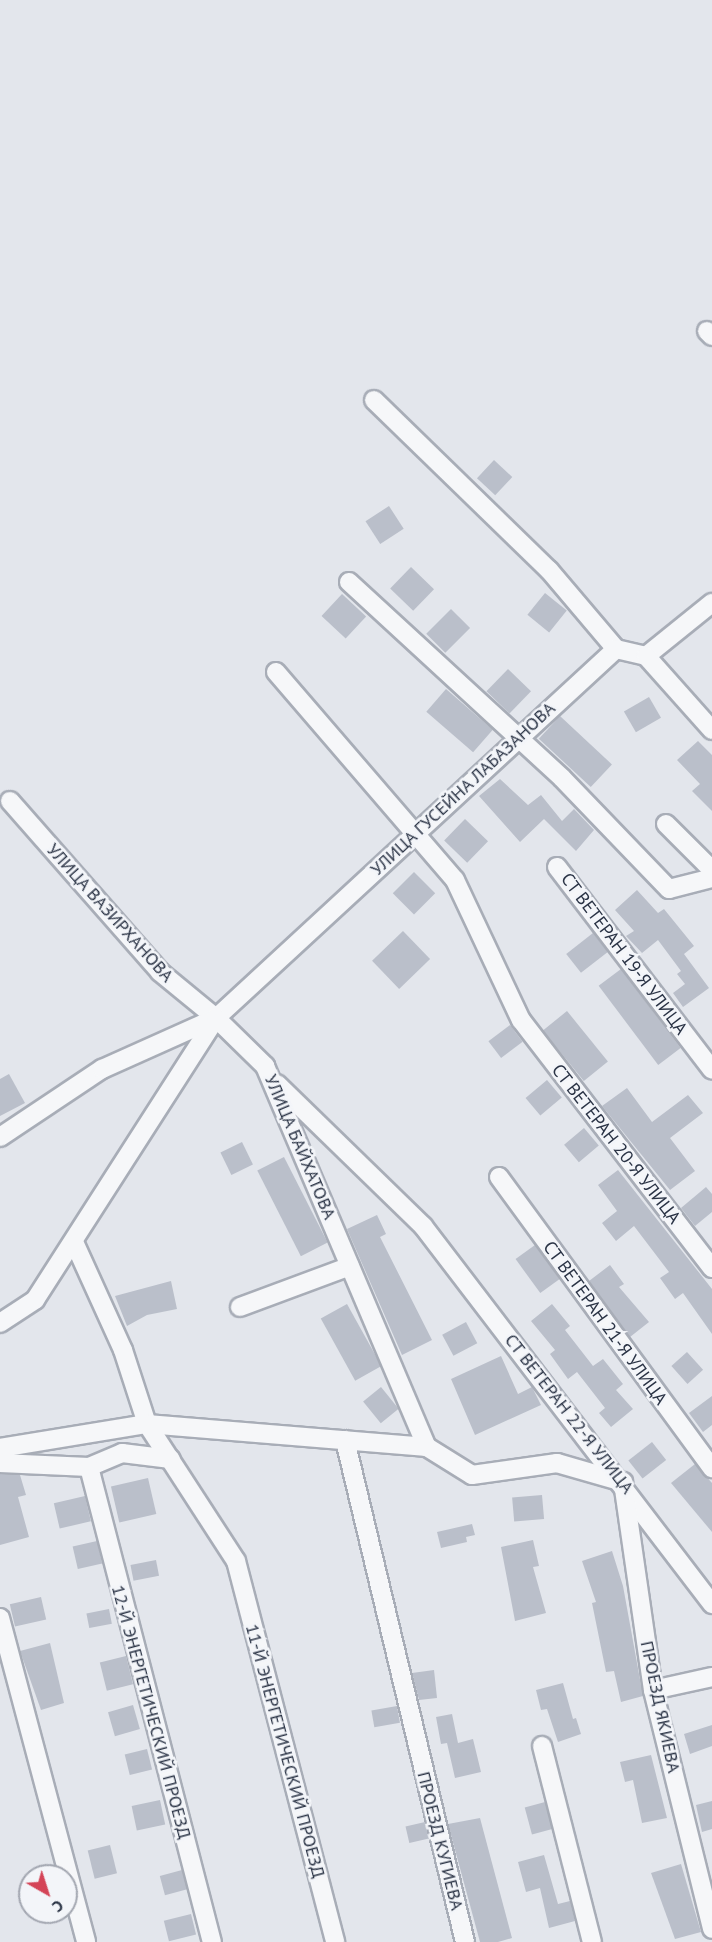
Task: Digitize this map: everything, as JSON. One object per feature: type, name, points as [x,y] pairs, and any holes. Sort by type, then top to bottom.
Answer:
[{"type":"street","points":[[374,400],[549,570],[616,649],[646,656],[712,730]]},
{"type":"street","points":[[349,582],[518,737],[669,889],[712,878]]},
{"type":"street","points":[[646,656],[712,603]]},
{"type":"street","name":"УЛИЦА ГУСЕЙНА ЛАБАЗАНОВА","points":[[216,1018],[616,649]]},
{"type":"street","name":"СТ ВЕТЕРАН 20-Я УЛИЦА","points":[[276,672],[455,880],[521,1020],[712,1268]]},
{"type":"street","name":"УЛИЦА ВАЗИРХАНОВА","points":[[10,801],[160,972],[216,1018]]},
{"type":"street","points":[[666,824],[712,870]]},
{"type":"street","name":"СТ ВЕТЕРАН 19-Я УЛИЦА","points":[[557,867],[712,1070]]},
{"type":"street","points":[[0,1137],[102,1069],[216,1018]]},
{"type":"street","points":[[0,1323],[36,1300],[216,1018]]},
{"type":"street","name":"УЛИЦА БАЙХАТОВА","points":[[216,1018],[265,1066],[427,1447]]},
{"type":"street","name":"СТ ВЕТЕРАН 22-Я УЛИЦА","points":[[270,1077],[423,1226],[623,1482],[712,1604]]},
{"type":"street","name":"СТ ВЕТЕРАН 21-Я УЛИЦА","points":[[499,1177],[712,1468]]},
{"type":"street","name":"11-Й ЭНЕРГЕТИЧЕСКИЙ ПРОЕЗД","points":[[74,1242],[123,1350],[147,1424],[236,1561],[335,1942]]},
{"type":"street","points":[[240,1307],[350,1266]]},
{"type":"street","points":[[0,1448],[147,1424],[427,1447],[472,1475],[557,1463],[623,1482]]},
{"type":"street","name":"ПРОЕЗД КУГИЕВА","points":[[345,1440],[465,1942]]},
{"type":"street","points":[[0,1463],[90,1474],[122,1453],[171,1459]]},
{"type":"street","name":"12-Й ЭНЕРГЕТИЧЕСКИЙ ПРОЕЗД","points":[[90,1474],[212,1942]]},
{"type":"street","name":"ПРОЕЗД ЯКИЕВА","points":[[623,1482],[653,1690],[712,1929]]},
{"type":"street","points":[[0,1618],[86,1942]]},
{"type":"street","points":[[653,1690],[712,1677]]},
{"type":"street","points":[[542,1746],[592,1942]]},
{"type":"building","points":[[494,460],[512,477],[495,495],[477,478]]},
{"type":"building","points":[[389,506],[404,529],[380,544],[366,521]]},
{"type":"building","points":[[411,567],[434,589],[413,611],[390,589]]},
{"type":"building","points":[[545,593],[567,611],[549,632],[527,615]]},
{"type":"building","points":[[342,594],[366,617],[346,638],[322,616]]},
{"type":"building","points":[[451,609],[470,628],[445,653],[426,634]]},
{"type":"building","points":[[508,669],[531,691],[509,714],[486,691]]},
{"type":"building","points":[[446,689],[493,730],[473,752],[426,712]]},
{"type":"building","points":[[649,697],[661,718],[636,732],[624,712]]},
{"type":"building","points":[[560,716],[612,764],[591,787],[539,739]]},
{"type":"building","points":[[698,741],[712,755],[712,811],[692,791],[700,784],[677,760]]},
{"type":"building","points":[[500,779],[528,805],[541,795],[562,821],[574,809],[594,830],[576,851],[544,819],[520,842],[479,796]]},
{"type":"building","points":[[465,819],[488,841],[467,863],[444,841]]},
{"type":"building","points":[[414,872],[435,893],[414,914],[393,893]]},
{"type":"building","points":[[637,890],[658,913],[664,909],[694,946],[684,954],[709,988],[683,1007],[673,993],[685,984],[677,974],[681,971],[658,940],[642,953],[626,936],[634,931],[615,910]]},
{"type":"building","points":[[403,931],[430,959],[399,989],[372,961]]},
{"type":"building","points":[[593,933],[608,952],[581,973],[566,954]]},
{"type":"building","points":[[621,969],[681,1048],[658,1065],[599,986]]},
{"type":"building","points":[[567,1011],[608,1062],[584,1081],[543,1031]]},
{"type":"building","points":[[510,1025],[523,1042],[501,1058],[488,1041]]},
{"type":"building","points":[[9,1074],[25,1103],[0,1116],[0,1079]]},
{"type":"building","points":[[547,1080],[562,1098],[540,1116],[526,1098]]},
{"type":"building","points":[[627,1088],[652,1122],[688,1095],[703,1113],[670,1138],[695,1171],[670,1190],[602,1106]]},
{"type":"building","points":[[584,1128],[599,1146],[579,1162],[564,1145]]},
{"type":"building","points":[[242,1142],[253,1164],[231,1175],[220,1153]]},
{"type":"building","points":[[284,1157],[328,1243],[301,1256],[257,1171]]},
{"type":"building","points":[[618,1170],[712,1289],[712,1334],[683,1293],[675,1299],[660,1278],[669,1272],[634,1226],[616,1241],[602,1223],[617,1211],[598,1185]]},
{"type":"building","points":[[706,1187],[712,1194],[712,1212],[695,1226],[681,1208]]},
{"type":"building","points":[[377,1215],[386,1234],[380,1237],[432,1340],[402,1355],[347,1229]]},
{"type":"building","points":[[535,1245],[560,1279],[540,1293],[516,1259]]},
{"type":"building","points":[[610,1265],[624,1284],[619,1287],[649,1322],[630,1337],[589,1281]]},
{"type":"building","points":[[171,1281],[177,1309],[147,1315],[127,1326],[115,1296]]},
{"type":"building","points":[[347,1304],[381,1366],[355,1381],[321,1319]]},
{"type":"building","points":[[552,1304],[570,1326],[565,1330],[593,1366],[603,1359],[623,1384],[616,1390],[633,1409],[611,1427],[599,1413],[605,1408],[577,1372],[568,1379],[550,1354],[555,1350],[531,1321]]},
{"type":"building","points":[[466,1322],[477,1343],[453,1356],[442,1335]]},
{"type":"building","points":[[687,1352],[703,1370],[687,1384],[671,1366]]},
{"type":"building","points":[[501,1356],[518,1394],[532,1387],[541,1405],[475,1435],[451,1379]]},
{"type":"building","points":[[381,1387],[399,1409],[381,1423],[363,1401]]},
{"type":"building","points":[[712,1396],[712,1425],[703,1432],[689,1413]]},
{"type":"building","points":[[652,1442],[666,1460],[643,1479],[628,1460]]},
{"type":"building","points":[[695,1464],[712,1483],[712,1532],[671,1483]]},
{"type":"building","points":[[0,1474],[20,1475],[26,1495],[18,1497],[29,1537],[0,1545]]},
{"type":"building","points":[[148,1478],[156,1514],[119,1523],[111,1487]]},
{"type":"building","points":[[542,1495],[544,1519],[514,1522],[512,1498]]},
{"type":"building","points":[[85,1496],[91,1521],[60,1529],[54,1503]]},
{"type":"building","points":[[472,1524],[475,1535],[466,1537],[467,1542],[441,1548],[437,1532]]},
{"type":"building","points":[[533,1540],[539,1566],[533,1567],[546,1613],[515,1621],[501,1547]]},
{"type":"building","points":[[97,1541],[102,1563],[78,1569],[73,1547]]},
{"type":"building","points":[[612,1551],[623,1586],[643,1696],[621,1702],[614,1671],[606,1672],[592,1603],[596,1602],[582,1561]]},
{"type":"building","points":[[156,1560],[159,1576],[134,1581],[130,1565]]},
{"type":"building","points":[[41,1597],[46,1619],[15,1627],[10,1604]]},
{"type":"building","points":[[109,1609],[112,1624],[89,1628],[86,1613]]},
{"type":"building","points":[[50,1643],[64,1703],[41,1710],[20,1651]]},
{"type":"building","points":[[126,1656],[133,1684],[107,1691],[100,1663]]},
{"type":"building","points":[[434,1670],[437,1698],[419,1700],[412,1673]]},
{"type":"building","points":[[563,1683],[573,1719],[576,1718],[581,1734],[558,1742],[547,1709],[541,1710],[536,1690]]},
{"type":"building","points":[[133,1705],[140,1729],[115,1736],[108,1712]]},
{"type":"building","points":[[397,1706],[400,1723],[374,1727],[371,1711]]},
{"type":"building","points":[[452,1714],[458,1743],[473,1739],[481,1772],[455,1778],[447,1743],[441,1744],[436,1717]]},
{"type":"building","points":[[712,1725],[712,1746],[690,1754],[684,1734]]},
{"type":"building","points":[[147,1749],[152,1769],[130,1775],[125,1755]]},
{"type":"building","points":[[651,1755],[667,1818],[642,1823],[633,1780],[625,1782],[620,1762]]},
{"type":"building","points":[[160,1800],[165,1824],[137,1830],[132,1806]]},
{"type":"building","points":[[712,1801],[712,1829],[702,1832],[696,1805]]},
{"type":"building","points":[[545,1802],[552,1829],[532,1834],[525,1807]]},
{"type":"building","points":[[480,1818],[512,1938],[498,1942],[480,1942],[448,1824]]},
{"type":"building","points":[[425,1822],[429,1839],[409,1843],[406,1826]]},
{"type":"building","points":[[110,1845],[117,1873],[95,1879],[88,1851]]},
{"type":"building","points":[[544,1855],[558,1904],[570,1901],[575,1921],[549,1928],[540,1888],[526,1892],[518,1862]]},
{"type":"building","points":[[681,1864],[701,1932],[675,1939],[651,1873]]},
{"type":"building","points":[[182,1870],[187,1889],[165,1895],[160,1876]]},
{"type":"building","points":[[191,1914],[196,1934],[169,1941],[164,1921]]}]
